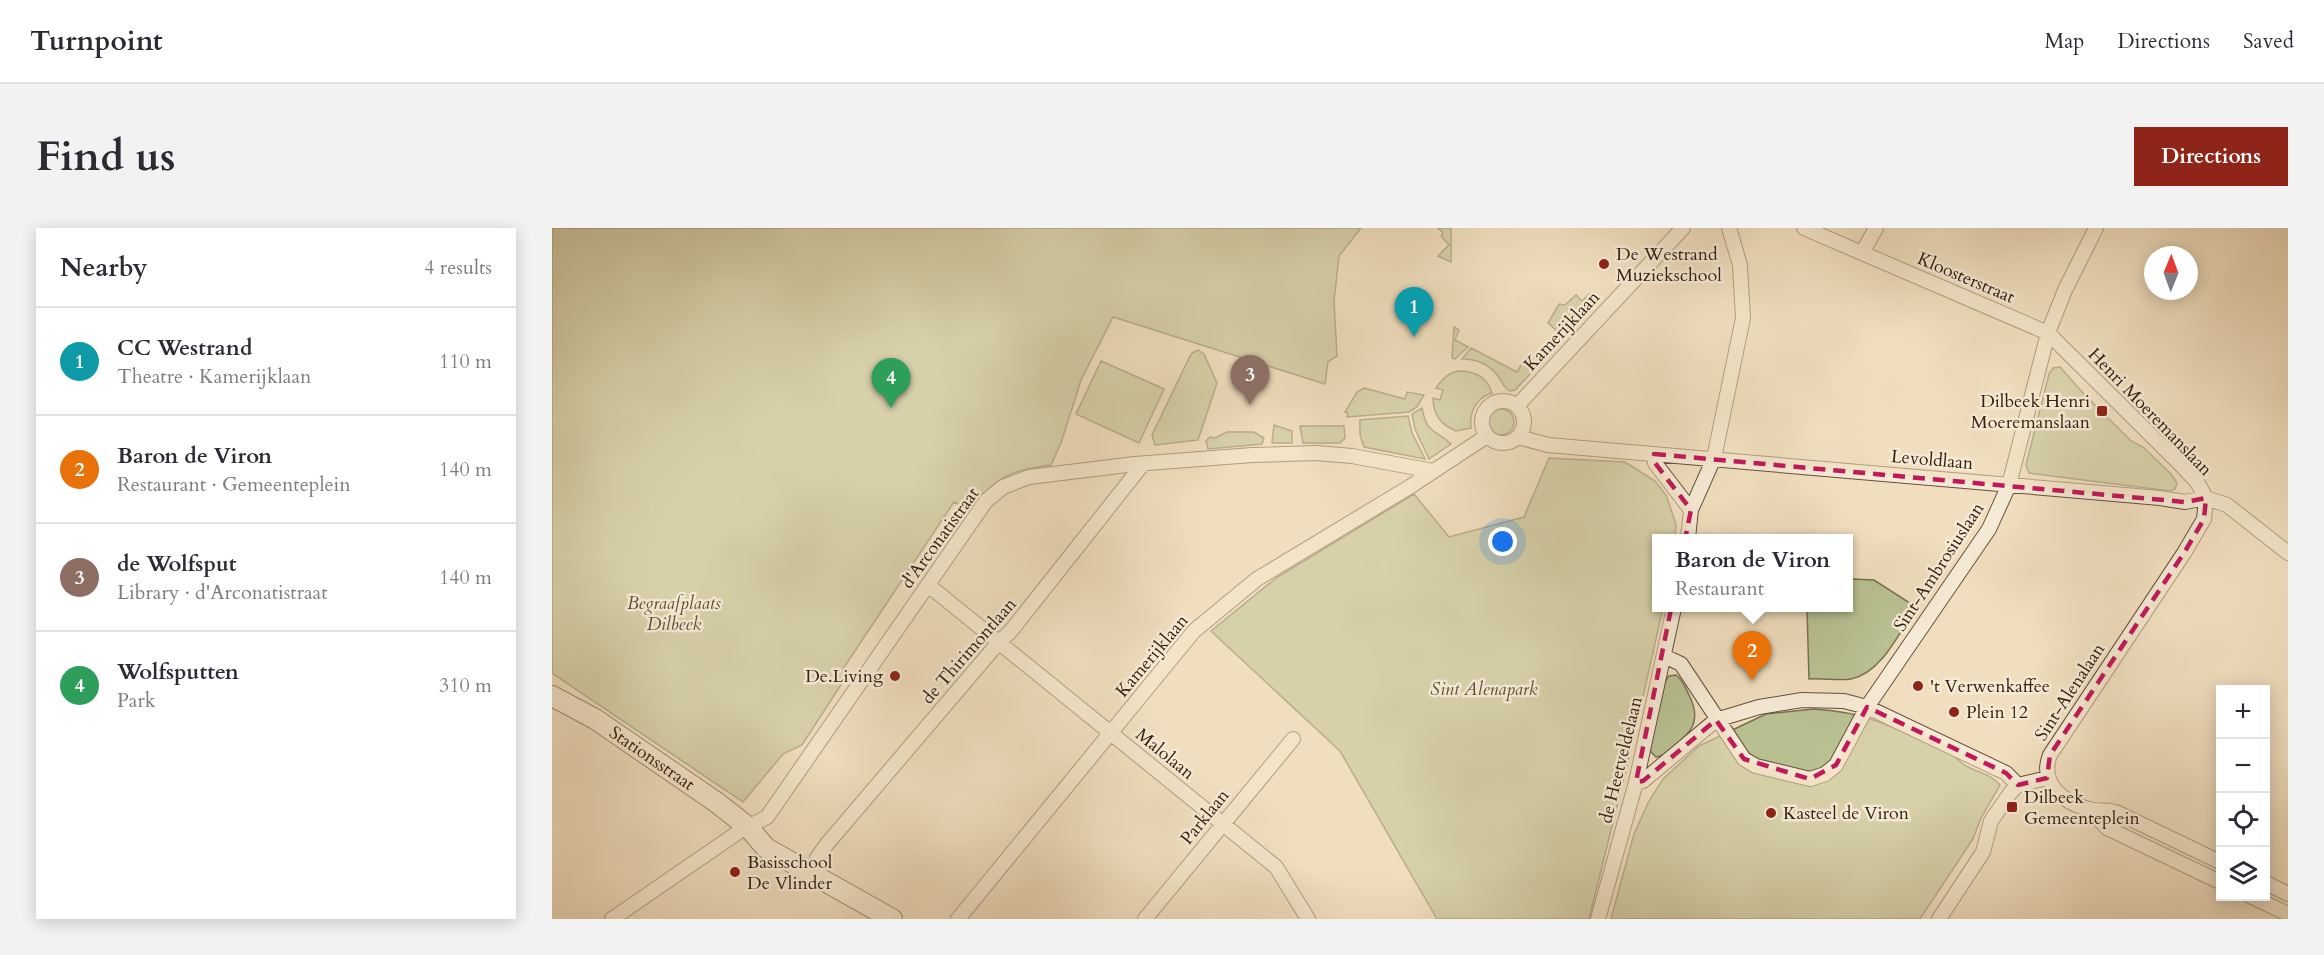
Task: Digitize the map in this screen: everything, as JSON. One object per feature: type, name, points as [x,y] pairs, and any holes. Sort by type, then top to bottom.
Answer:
[{"type":"street","name":"Kamerijklaan","points":[[1517,406],[1683,228]]},
{"type":"street","points":[[1688,534],[1691,510],[1714,458],[1743,318],[1740,265],[1729,228]]},
{"type":"street","name":"Kloosterstraat","points":[[1804,228],[2048,333]]},
{"type":"street","points":[[1862,253],[1876,228]]},
{"type":"street","name":"Sint-Ambrosiuslaan","points":[[1664,656],[1681,664],[1744,759],[1756,766],[1810,779],[1826,774],[1836,765],[1866,708],[1989,529],[2009,485],[2048,333],[2096,228]]},
{"type":"street","name":"Henri Moeremanslaan","points":[[2048,333],[2179,463],[2197,482],[2206,498],[2228,506],[2288,553]]},
{"type":"street","points":[[1504,401],[1517,406],[1524,421],[1523,429],[1518,437],[1509,443],[1502,444],[1487,436],[1482,425],[1482,418],[1490,405],[1504,401]]},
{"type":"street","name":"Kamerijklaan","points":[[958,919],[1194,631],[1257,579],[1487,436]]},
{"type":"street","name":"Levoldlaan","points":[[1518,437],[1548,445],[1714,458],[2185,502],[2206,498]]},
{"type":"street","name":"d'Arconatistraat","points":[[612,919],[748,827],[767,817],[986,501],[1003,487],[1029,477],[1252,455],[1317,453],[1352,456],[1433,471]]},
{"type":"street","points":[[1654,454],[1655,463],[1691,510]]},
{"type":"street","name":"de Thirimontlaan","points":[[817,858],[999,642],[1010,633],[1143,464]]},
{"type":"street","name":"Sint-Alenalaan","points":[[2047,778],[2046,767],[2050,755],[2184,553],[2204,519],[2206,498]]},
{"type":"street","name":"Malolaan","points":[[928,585],[1276,867],[1308,919]]},
{"type":"street","name":"de Heetveldelaan","points":[[1598,919],[1636,782],[1673,612]]},
{"type":"street","name":"Stationsstraat","points":[[552,696],[605,726],[716,802],[748,827],[766,848],[872,914],[892,919]]},
{"type":"street","points":[[1636,782],[1644,782],[1716,720],[1759,707],[1802,700],[1844,701],[1866,708],[2007,773],[2018,786]]},
{"type":"street","name":"Parklaan","points":[[1145,919],[1293,739]]},
{"type":"street","points":[[1939,919],[1983,852],[1991,821],[2011,792],[2018,786],[2047,778],[2054,790],[2062,797],[2090,810],[2108,828],[2216,880]]},
{"type":"street","points":[[2090,810],[2108,809],[2216,860]]},
{"type":"street","points":[[2108,828],[2110,817],[2118,813]]},
{"type":"street","points":[[2270,885],[2288,894]]},
{"type":"street","points":[[2259,901],[2288,914]]},
{"type":"highlighted area","points":[[1654,454],[2185,502],[2206,498],[2204,519],[2184,553],[2050,755],[2047,778],[2018,785],[2006,773],[1867,707],[1836,765],[1810,779],[1744,759],[1716,720],[1643,781],[1636,782],[1691,510],[1655,463]]},
{"type":"green space","name":"Begraafplaats Dilbeek","points":[[552,228],[1361,228],[1339,256],[1334,301],[1337,356],[1328,362],[1325,384],[1113,317],[1081,380],[1061,443],[1051,465],[1024,470],[1005,477],[988,490],[970,510],[954,502],[843,669],[848,674],[802,745],[783,754],[743,802],[552,673]]},
{"type":"green space","points":[[1438,228],[1451,228],[1451,262],[1438,256],[1449,245],[1441,236],[1443,233]]},
{"type":"green space","points":[[1589,294],[1595,301],[1563,336],[1548,323],[1559,304],[1565,305],[1576,295],[1582,301]]},
{"type":"green space","points":[[1454,327],[1459,330],[1455,340],[1468,347],[1455,359],[1452,358]]},
{"type":"green space","points":[[1471,348],[1517,372],[1523,362],[1532,365],[1546,352],[1549,354],[1515,390],[1510,391],[1504,387],[1500,378],[1487,365],[1462,359]]},
{"type":"green space","points":[[1198,350],[1204,354],[1217,383],[1198,440],[1155,445],[1152,435],[1189,358]]},
{"type":"green space","points":[[1101,361],[1164,389],[1139,443],[1076,414]]},
{"type":"green space","points":[[2060,367],[2131,441],[2143,447],[2172,475],[2177,483],[2175,489],[2170,491],[2029,473],[2026,465],[2049,374],[2053,368]]},
{"type":"green space","points":[[1459,371],[1480,376],[1490,387],[1492,393],[1482,398],[1475,406],[1471,416],[1471,428],[1456,431],[1446,426],[1439,418],[1434,409],[1433,398],[1440,400],[1443,390],[1436,388],[1446,377]]},
{"type":"green space","points":[[1364,388],[1405,399],[1407,392],[1424,395],[1417,407],[1409,412],[1347,417],[1348,413],[1345,412],[1357,392]]},
{"type":"green space","points":[[1422,408],[1429,427],[1451,444],[1429,459],[1415,429],[1412,414]]},
{"type":"green space","points":[[1501,409],[1510,413],[1514,422],[1510,431],[1501,435],[1492,431],[1488,422],[1492,413]]},
{"type":"green space","points":[[1408,416],[1412,433],[1425,459],[1364,447],[1360,435],[1360,420]]},
{"type":"green space","points":[[1274,425],[1292,431],[1292,443],[1272,443]]},
{"type":"green space","points":[[1300,426],[1344,426],[1345,438],[1340,443],[1303,443]]},
{"type":"green space","points":[[1227,432],[1254,432],[1264,438],[1262,444],[1208,449],[1206,441],[1210,437],[1215,438]]},
{"type":"green space","name":"Sint Alenapark","points":[[1549,458],[1625,462],[1655,481],[1666,495],[1676,524],[1675,534],[1652,534],[1652,612],[1662,612],[1589,919],[1437,919],[1340,751],[1211,631],[1276,578],[1414,494],[1449,537],[1524,517]]},
{"type":"green space","points":[[1853,579],[1874,580],[1916,607],[1897,639],[1872,669],[1851,679],[1809,679],[1807,612],[1853,612]]},
{"type":"green space","points":[[1676,675],[1682,681],[1693,704],[1695,719],[1685,737],[1665,754],[1656,757],[1649,750],[1665,682],[1669,676]]},
{"type":"green space","points":[[1814,709],[1853,714],[1903,731],[1954,755],[1965,765],[1990,777],[2000,785],[1981,818],[1973,839],[1920,919],[1611,919],[1634,834],[1649,801],[1663,779],[1699,746],[1766,714]]},
{"type":"place","name":"De Westrand Muziekschool","points":[[1604,264]]},
{"type":"place","name":"CC Westrand","points":[[1414,337]]},
{"type":"place","name":"de Wolfsput","points":[[1250,405]]},
{"type":"place","name":"Wolfsputten","points":[[891,408]]},
{"type":"place","name":"Dilbeek Henri Moeremanslaan","points":[[2102,411]]},
{"type":"place","name":"De.Living","points":[[895,676]]},
{"type":"place","name":"Baron de Viron","points":[[1752,681]]},
{"type":"place","name":"'t Verwenkaffee","points":[[1918,686]]},
{"type":"place","name":"Plein 12","points":[[1954,712]]},
{"type":"place","name":"Dilbeek Gemeenteplein","points":[[2012,807]]},
{"type":"place","name":"Kasteel de Viron","points":[[1771,813]]},
{"type":"place","name":"Basisschool De Vlinder","points":[[735,872]]}]
